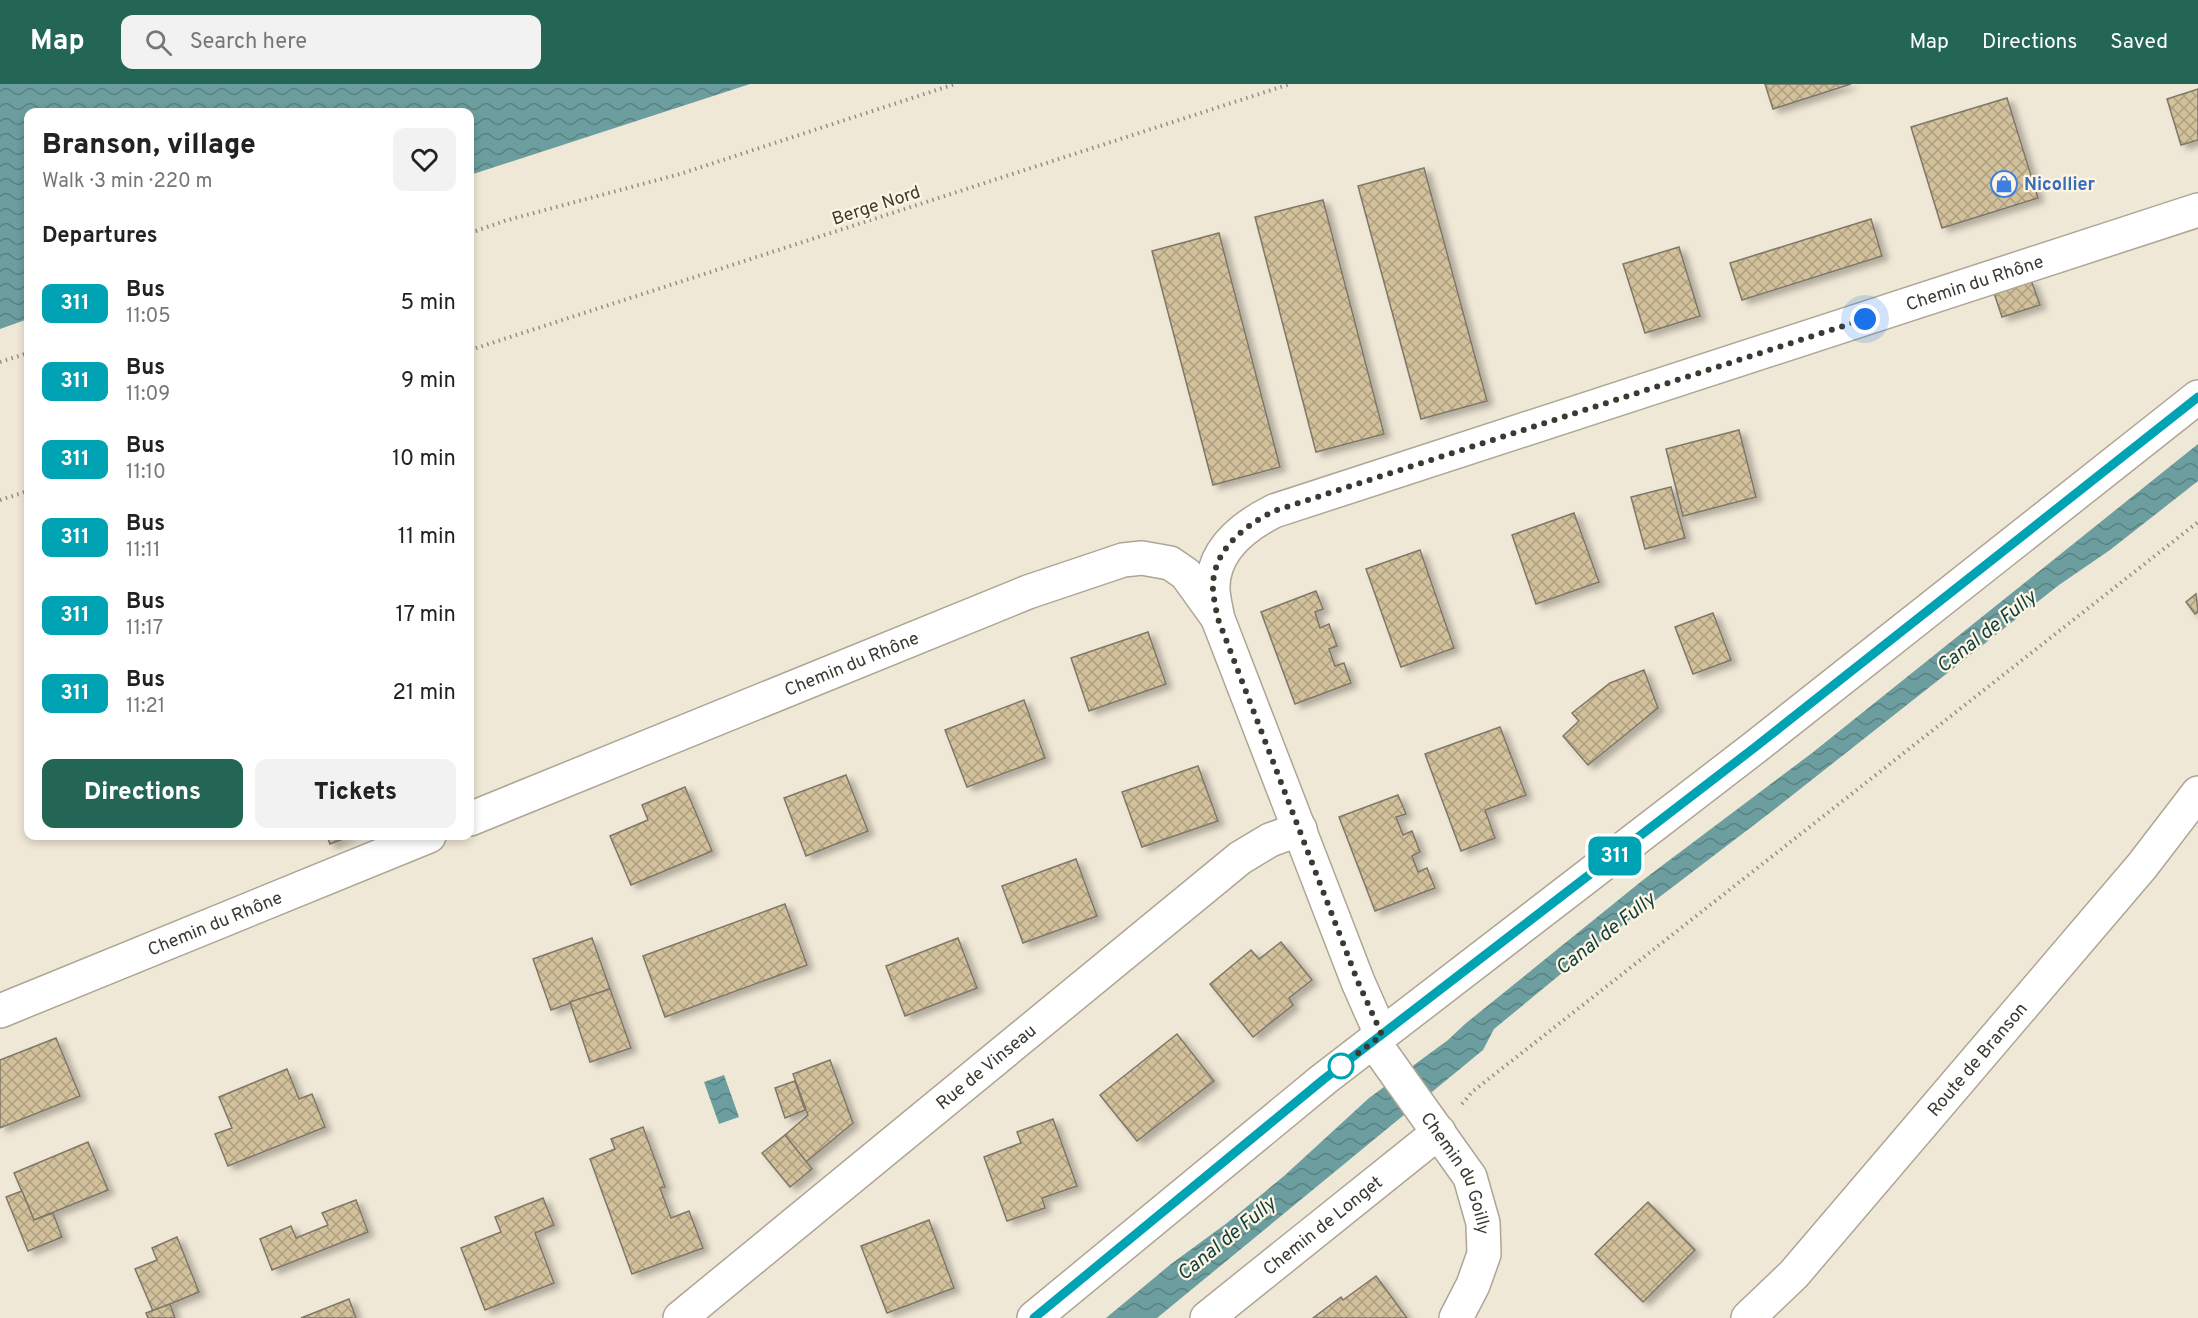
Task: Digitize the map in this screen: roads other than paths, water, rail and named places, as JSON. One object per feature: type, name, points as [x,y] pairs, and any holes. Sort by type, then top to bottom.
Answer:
[{"type":"street","name":"Chemin du Rhône","points":[[1274,511],[2198,210]]},
{"type":"street","points":[[1034,1318],[1254,1136],[1382,1046],[2198,397]]},
{"type":"street","name":"Chemin du Goilly","points":[[1274,511],[1253,522],[1230,541],[1220,558],[1214,574],[1213,591],[1218,619],[1382,1046],[1470,1177],[1483,1224],[1484,1254],[1473,1285],[1456,1318]]},
{"type":"street","name":"Chemin du Rhône","points":[[474,817],[1028,592],[1123,560],[1142,558],[1170,563],[1186,574],[1218,619]]},
{"type":"street","name":"Route de Branson","points":[[1748,1318],[1794,1274],[2134,875],[2198,793]]},
{"type":"street","name":"Rue de Vinseau","points":[[680,1318],[1240,858],[1269,840],[1300,829]]},
{"type":"street","name":"Chemin du Rhône","points":[[0,1011],[419,840]]},
{"type":"street","name":"Chemin de Longet","points":[[1207,1318],[1433,1125]]},
{"type":"water","points":[[0,84],[750,84],[474,174],[474,108],[24,108],[24,320],[0,329]]},
{"type":"water","name":"Canal de Fully","points":[[2198,444],[2198,481],[2110,550],[2059,585],[1771,812],[1590,950],[1494,1029],[1483,1050],[1157,1318],[1106,1318],[1284,1176],[1369,1098],[1448,1040],[1643,880],[1812,753]]},
{"type":"water","points":[[724,1075],[739,1117],[719,1124],[704,1082]]},
{"type":"place","name":"Nicollier","points":[[2004,184]]}]
